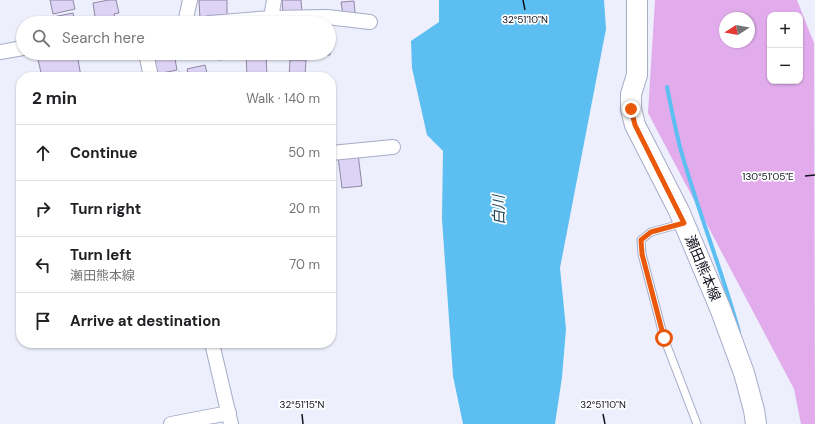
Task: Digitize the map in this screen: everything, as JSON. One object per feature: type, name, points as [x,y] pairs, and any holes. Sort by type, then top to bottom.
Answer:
[{"type":"main road","name":"瀬田熊本線","points":[[637,0],[637,74],[631,94],[631,109],[635,125],[684,223],[720,308],[744,373],[754,410],[756,424]]},
{"type":"street","points":[[187,16],[190,0]]},
{"type":"street","points":[[271,16],[274,0]]},
{"type":"street","points":[[336,18],[370,22]]},
{"type":"street","points":[[0,52],[16,49]]},
{"type":"street","points":[[147,60],[150,72]]},
{"type":"street","points":[[336,153],[393,147]]},
{"type":"street","points":[[171,424],[230,418],[213,348]]},
{"type":"lane","points":[[684,223],[651,232],[641,240],[642,254],[664,338],[698,424]]},
{"type":"shaded area","points":[[655,0],[797,0],[802,12],[767,12],[767,84],[803,84],[803,15],[814,43],[815,424],[801,424],[794,389],[648,113]]},
{"type":"water","name":"白川","points":[[439,0],[604,0],[606,29],[560,268],[566,329],[562,377],[555,424],[463,424],[453,376],[442,219],[443,151],[427,135],[412,68],[411,41],[439,22]]},
{"type":"building","points":[[50,0],[73,0],[75,9],[53,14]]},
{"type":"building","points":[[116,0],[119,13],[114,14],[114,16],[95,16],[93,3]]},
{"type":"building","points":[[199,0],[227,0],[227,16],[200,16]]},
{"type":"building","points":[[282,0],[301,0],[302,12],[283,13]]},
{"type":"building","points":[[354,1],[355,13],[343,15],[341,2]]},
{"type":"building","points":[[73,13],[74,16],[58,16]]},
{"type":"building","points":[[38,60],[78,60],[80,72],[41,72]]},
{"type":"building","points":[[154,60],[175,60],[177,70],[157,72]]},
{"type":"building","points":[[246,60],[266,60],[267,72],[247,72]]},
{"type":"building","points":[[290,60],[306,60],[305,72],[289,72]]},
{"type":"building","points":[[205,65],[207,72],[188,72],[187,69]]},
{"type":"building","points":[[358,154],[362,186],[342,188],[338,157]]},
{"type":"waterway","points":[[667,87],[678,140],[739,332]]},
{"type":"route","points":[[631,109],[635,125],[684,223],[651,232],[641,240],[642,254],[664,338]]}]
